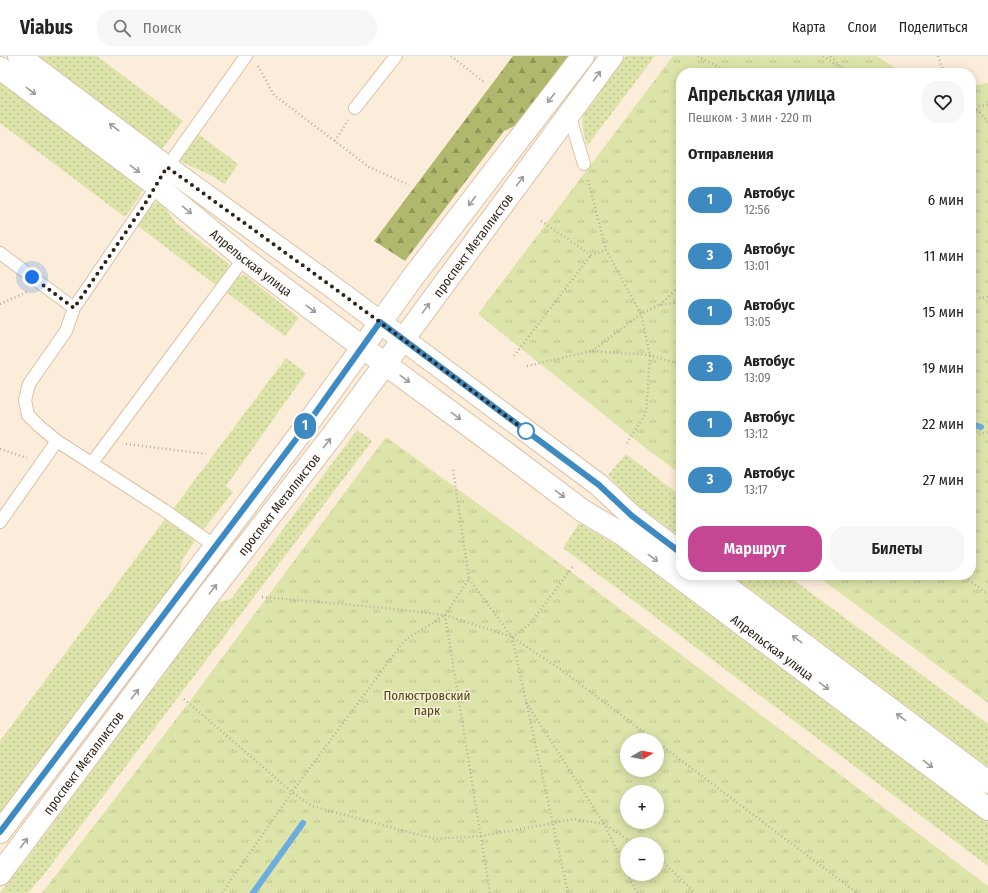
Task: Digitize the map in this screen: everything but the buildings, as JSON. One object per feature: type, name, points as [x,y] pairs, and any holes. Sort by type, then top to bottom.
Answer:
[{"type":"street","name":"Апрельская улица","points":[[19,56],[162,176],[244,258],[583,511],[622,534],[676,575]]},
{"type":"street","name":"проспект Металлистов","points":[[0,832],[306,426],[413,277],[583,56]]},
{"type":"street","name":"проспект Металлистов","points":[[0,874],[206,598],[335,432],[612,56]]},
{"type":"street","name":"Апрельская улица","points":[[0,68],[380,322],[599,485],[632,516],[676,549]]},
{"type":"street","name":"Апрельская улица","points":[[683,580],[988,809]]},
{"type":"street","name":"Апрельская улица","points":[[718,580],[988,782]]},
{"type":"lane","points":[[356,108],[396,56]]},
{"type":"lane","points":[[215,546],[164,510],[57,441],[28,415],[25,400],[29,384],[66,331],[74,308],[162,176],[251,58]]},
{"type":"lane","points":[[569,114],[584,164]]},
{"type":"lane","points":[[0,253],[74,308]]},
{"type":"lane","points":[[92,463],[244,258]]},
{"type":"lane","points":[[0,522],[57,441]]},
{"type":"path","points":[[451,56],[485,83]]},
{"type":"path","points":[[698,56],[720,68]]},
{"type":"path","points":[[823,56],[838,68]]},
{"type":"path","points":[[831,56],[840,68]]},
{"type":"path","points":[[938,56],[942,68]]},
{"type":"path","points":[[251,58],[258,65],[274,95],[369,167],[409,185]]},
{"type":"path","points":[[976,106],[988,105]]},
{"type":"path","points":[[335,141],[356,108]]},
{"type":"path","points":[[976,110],[988,121]]},
{"type":"path","points":[[584,164],[606,250],[641,314],[650,355],[646,413],[627,443]]},
{"type":"path","points":[[541,221],[591,255]]},
{"type":"path","points":[[514,356],[591,255],[606,250]]},
{"type":"path","points":[[0,304],[43,285]]},
{"type":"path","points":[[592,350],[641,314],[659,305],[676,289]]},
{"type":"path","points":[[976,298],[988,297]]},
{"type":"path","points":[[659,305],[676,303]]},
{"type":"path","points":[[527,366],[592,350],[650,355],[674,363]]},
{"type":"path","points":[[976,435],[988,432]]},
{"type":"path","points":[[107,442],[206,454]]},
{"type":"path","points":[[0,449],[42,463]]},
{"type":"path","points":[[453,469],[469,579],[512,637],[568,893]]},
{"type":"path","points":[[512,637],[530,624],[574,565]]},
{"type":"path","points":[[222,893],[292,792],[404,641],[445,615],[469,579]]},
{"type":"path","points":[[969,580],[988,594]]},
{"type":"path","points":[[262,597],[445,615],[512,637],[560,669],[645,733]]},
{"type":"path","points":[[445,615],[490,893]]},
{"type":"path","points":[[184,699],[292,792],[312,806],[435,839],[481,836],[575,819],[604,824],[624,837]]},
{"type":"path","points":[[525,700],[604,824],[620,857]]},
{"type":"path","points":[[664,747],[857,893]]},
{"type":"path","points":[[664,863],[695,893]]},
{"type":"path","points":[[632,881],[638,893]]},
{"type":"green space","points":[[38,56],[97,56],[183,121],[162,149]]},
{"type":"green space","points":[[513,56],[571,56],[521,123],[504,131],[405,261],[374,241]]},
{"type":"green space","points":[[626,56],[655,56],[587,146],[582,123],[586,109]]},
{"type":"green space","points":[[673,56],[877,56],[895,68],[676,68],[676,470],[648,450],[478,314]]},
{"type":"green space","points":[[0,80],[143,187],[140,196],[125,217],[0,123]]},
{"type":"green space","points":[[988,83],[988,703],[823,580],[976,580],[976,85]]},
{"type":"green space","points":[[197,133],[238,164],[225,184],[212,176],[178,160]]},
{"type":"green space","points":[[159,200],[176,223],[229,264],[217,286],[138,226],[151,206]]},
{"type":"green space","points":[[244,274],[299,318],[285,336],[226,292],[236,279]]},
{"type":"green space","points":[[286,358],[306,373],[226,486],[233,492],[203,530],[173,509]]},
{"type":"green space","points":[[357,430],[372,441],[45,873],[28,893],[0,893],[27,859],[216,603],[231,599]]},
{"type":"green space","name":"Полюстровский парк","points":[[386,437],[554,559],[988,886],[988,893],[42,893],[181,713]]},
{"type":"green space","points":[[626,454],[676,492],[676,534],[631,500],[608,475]]},
{"type":"green space","points":[[165,519],[195,541],[182,560],[179,579],[0,821],[0,741]]},
{"type":"green space","points":[[579,523],[618,546],[988,822],[988,866],[563,548]]},
{"type":"green space","points":[[738,580],[794,580],[988,724],[988,767]]},
{"type":"waterway","points":[[976,426],[981,427]]},
{"type":"waterway","points":[[253,893],[303,823]]},
{"type":"bus line","name":"1","points":[[0,832],[306,426],[380,322],[599,485],[632,516],[676,549]]},
{"type":"route","points":[[32,277],[74,308],[157,186],[167,167],[334,288],[526,431]]}]
